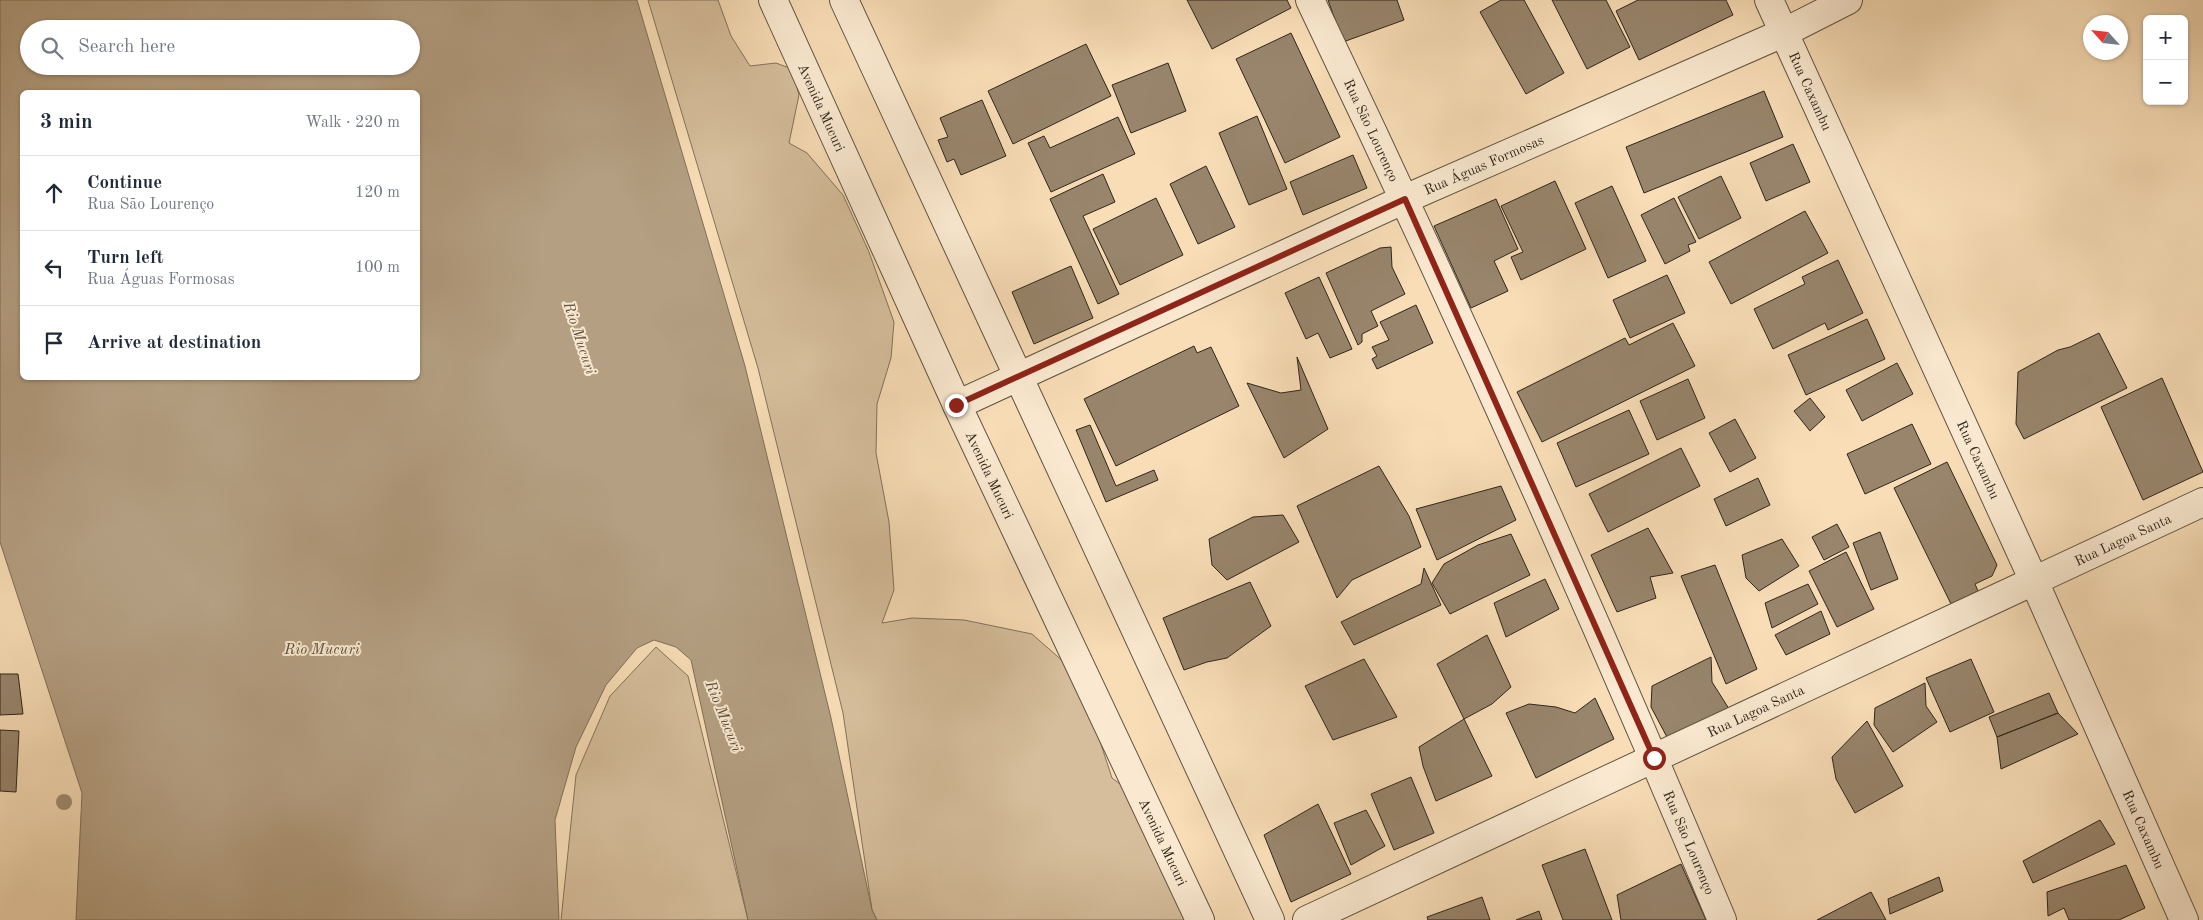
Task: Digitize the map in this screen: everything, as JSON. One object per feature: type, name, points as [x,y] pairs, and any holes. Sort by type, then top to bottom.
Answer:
[{"type":"street","name":"Avenida Mucuri","points":[[773,0],[956,405],[1200,920]]},
{"type":"street","points":[[844,0],[1270,920]]},
{"type":"street","name":"Rua São Lourenço","points":[[1310,0],[1405,199],[1654,758],[1722,920]]},
{"type":"street","name":"Rua Caxambu","points":[[1769,0],[2034,581],[2184,920]]},
{"type":"street","name":"Rua Águas Formosas","points":[[956,405],[1405,199],[1784,33],[1848,0]]},
{"type":"street","name":"Rua Lagoa Santa","points":[[1307,920],[2203,502]]},
{"type":"shaded area","points":[[648,0],[718,0],[731,36],[750,66],[776,63],[792,69],[799,95],[789,143],[807,153],[843,195],[869,252],[894,322],[891,358],[877,404],[876,453],[889,522],[894,590],[882,623],[912,618],[964,620],[1032,634],[1065,663],[1096,729],[1112,778],[1124,787],[1187,920],[877,920],[872,910],[843,713],[758,368]]},
{"type":"shaded area","points":[[656,647],[688,676],[748,920],[561,920],[576,775],[610,696]]},
{"type":"water","name":"Rio Mucuri","points":[[0,0],[637,0],[745,366],[831,718],[872,910],[877,920],[748,920],[691,660],[676,647],[654,640],[637,648],[606,685],[576,747],[555,820],[559,920],[76,920],[82,793],[0,542]]},
{"type":"building","points":[[1187,0],[1287,0],[1291,8],[1212,49]]},
{"type":"building","points":[[1328,0],[1397,0],[1404,20],[1343,42]]},
{"type":"building","points":[[1501,0],[1524,0],[1564,73],[1526,94],[1480,12]]},
{"type":"building","points":[[1552,0],[1606,0],[1630,47],[1587,69]]},
{"type":"building","points":[[1638,0],[1726,0],[1733,15],[1639,60],[1616,11]]},
{"type":"building","points":[[1291,33],[1340,137],[1285,163],[1236,59]]},
{"type":"building","points":[[1086,44],[1111,96],[1013,144],[988,91]]},
{"type":"building","points":[[1168,63],[1186,111],[1131,133],[1112,85]]},
{"type":"building","points":[[1764,91],[1783,137],[1644,193],[1626,147]]},
{"type":"building","points":[[982,100],[1006,156],[961,175],[954,159],[947,162],[938,140],[948,137],[940,118]]},
{"type":"building","points":[[1257,116],[1287,189],[1249,205],[1219,133]]},
{"type":"building","points":[[1118,117],[1135,154],[1051,192],[1028,143],[1044,136],[1050,148]]},
{"type":"building","points":[[1793,144],[1810,182],[1766,201],[1750,163]]},
{"type":"building","points":[[1353,155],[1367,188],[1303,215],[1290,182]]},
{"type":"building","points":[[1206,166],[1235,227],[1198,244],[1170,184]]},
{"type":"building","points":[[1103,174],[1115,202],[1083,216],[1119,294],[1098,304],[1050,199]]},
{"type":"building","points":[[1721,176],[1741,218],[1699,239],[1678,197]]},
{"type":"building","points":[[1555,181],[1586,249],[1521,280],[1511,257],[1523,252],[1501,206]]},
{"type":"building","points":[[1612,186],[1646,261],[1608,278],[1575,203]]},
{"type":"building","points":[[1156,198],[1183,255],[1120,285],[1093,229]]},
{"type":"building","points":[[1674,198],[1696,242],[1688,245],[1690,251],[1665,264],[1641,215]]},
{"type":"building","points":[[1496,199],[1518,249],[1494,261],[1508,291],[1471,308],[1434,226]]},
{"type":"building","points":[[1805,211],[1828,253],[1731,304],[1709,262]]},
{"type":"building","points":[[1391,247],[1392,267],[1405,294],[1371,311],[1378,326],[1362,334],[1362,342],[1358,345],[1326,273],[1380,248]]},
{"type":"building","points":[[1838,260],[1863,313],[1828,330],[1825,323],[1773,349],[1754,309],[1805,284],[1802,277]]},
{"type":"building","points":[[1071,266],[1093,318],[1034,344],[1012,292]]},
{"type":"building","points":[[1667,275],[1685,313],[1630,338],[1613,300]]},
{"type":"building","points":[[1319,277],[1352,349],[1330,358],[1318,333],[1306,339],[1285,293]]},
{"type":"building","points":[[1416,305],[1433,343],[1377,369],[1372,359],[1377,356],[1372,347],[1389,340],[1380,322]]},
{"type":"building","points":[[1867,319],[1885,359],[1806,395],[1788,355]]},
{"type":"building","points":[[1673,323],[1695,366],[1542,442],[1517,392],[1625,338],[1629,345]]},
{"type":"building","points":[[2099,333],[2127,388],[2024,439],[2016,424],[2018,372],[2058,350],[2070,347]]},
{"type":"building","points":[[1194,346],[1197,353],[1211,347],[1239,406],[1116,466],[1084,399]]},
{"type":"building","points":[[1297,357],[1328,429],[1284,458],[1247,383],[1281,393],[1301,390]]},
{"type":"building","points":[[1897,363],[1913,394],[1862,421],[1846,390]]},
{"type":"building","points":[[2162,378],[2203,472],[2143,500],[2101,407]]},
{"type":"building","points":[[1688,379],[1705,418],[1657,440],[1640,401]]},
{"type":"building","points":[[1810,398],[1825,417],[1810,431],[1794,411]]},
{"type":"building","points":[[1629,410],[1649,454],[1576,487],[1557,443]]},
{"type":"building","points":[[1735,419],[1756,458],[1730,472],[1709,433]]},
{"type":"building","points":[[1912,424],[1931,464],[1865,494],[1847,454]]},
{"type":"building","points":[[1090,425],[1116,486],[1154,470],[1158,480],[1106,502],[1076,430]]},
{"type":"building","points":[[1681,448],[1700,486],[1608,532],[1589,494]]},
{"type":"building","points":[[1947,462],[1997,565],[1992,576],[1975,584],[1978,591],[1951,604],[1894,488]]},
{"type":"building","points":[[1379,466],[1409,516],[1421,547],[1352,580],[1337,598],[1297,506]]},
{"type":"building","points":[[1758,478],[1770,505],[1726,526],[1714,499]]},
{"type":"building","points":[[1501,486],[1516,520],[1437,560],[1416,509]]},
{"type":"building","points":[[1283,515],[1299,542],[1227,580],[1212,565],[1209,539],[1253,517]]},
{"type":"building","points":[[1837,524],[1849,547],[1824,560],[1812,537]]},
{"type":"building","points":[[1648,528],[1673,573],[1650,577],[1656,598],[1617,612],[1591,555]]},
{"type":"building","points":[[1880,532],[1898,579],[1871,590],[1853,543]]},
{"type":"building","points":[[1511,534],[1530,575],[1450,614],[1432,583],[1444,564],[1478,545]]},
{"type":"building","points":[[1782,539],[1799,566],[1759,591],[1746,578],[1742,555]]},
{"type":"building","points":[[1846,552],[1874,609],[1837,627],[1809,571]]},
{"type":"building","points":[[1715,565],[1757,669],[1726,684],[1681,576]]},
{"type":"building","points":[[1424,568],[1441,605],[1354,645],[1341,622],[1421,584]]},
{"type":"building","points":[[1545,579],[1559,609],[1506,637],[1494,603]]},
{"type":"building","points":[[1250,582],[1271,626],[1227,658],[1207,662],[1184,670],[1163,618]]},
{"type":"building","points":[[1808,584],[1818,604],[1772,628],[1765,603]]},
{"type":"building","points":[[1821,611],[1830,634],[1786,655],[1775,635]]},
{"type":"building","points":[[1487,635],[1511,687],[1492,704],[1464,719],[1437,664]]},
{"type":"building","points":[[1711,657],[1712,682],[1731,712],[1668,739],[1651,707],[1652,686]]},
{"type":"building","points":[[1364,659],[1397,717],[1333,740],[1305,686]]},
{"type":"building","points":[[1971,659],[1994,712],[1950,732],[1926,678]]},
{"type":"building","points":[[0,674],[18,674],[23,714],[0,715]]},
{"type":"building","points":[[1925,683],[1926,706],[1937,722],[1893,752],[1874,725],[1875,708]]},
{"type":"building","points":[[2049,693],[2058,713],[1997,737],[1989,717]]},
{"type":"building","points":[[1595,698],[1614,739],[1536,778],[1506,713],[1529,704],[1556,707],[1575,713]]},
{"type":"building","points":[[2058,713],[2078,734],[2001,769],[1997,737]]},
{"type":"building","points":[[1464,719],[1492,776],[1436,801],[1423,766],[1419,747]]},
{"type":"building","points":[[1867,721],[1903,786],[1855,813],[1836,779],[1832,757]]},
{"type":"building","points":[[0,730],[19,731],[16,792],[0,791]]},
{"type":"building","points":[[1411,777],[1434,833],[1394,850],[1371,794]]},
{"type":"building","points":[[1318,804],[1351,874],[1291,902],[1264,835]]},
{"type":"building","points":[[1366,810],[1385,846],[1351,865],[1334,823]]},
{"type":"building","points":[[2100,820],[2115,844],[2033,883],[2023,861]]},
{"type":"building","points":[[1585,849],[1612,920],[1563,920],[1542,865]]},
{"type":"building","points":[[1681,864],[1706,920],[1621,920],[1617,895]]},
{"type":"building","points":[[2126,865],[2145,908],[2119,920],[2069,920],[2064,908],[2048,916],[2047,892]]},
{"type":"building","points":[[1939,877],[1943,891],[1890,914],[1888,899]]},
{"type":"building","points":[[1871,892],[1886,920],[1817,920]]},
{"type":"building","points":[[1482,897],[1490,920],[1428,920],[1427,917]]},
{"type":"building","points":[[1539,911],[1542,920],[1516,920]]},
{"type":"route","points":[[956,405],[1405,199],[1654,758]]}]
